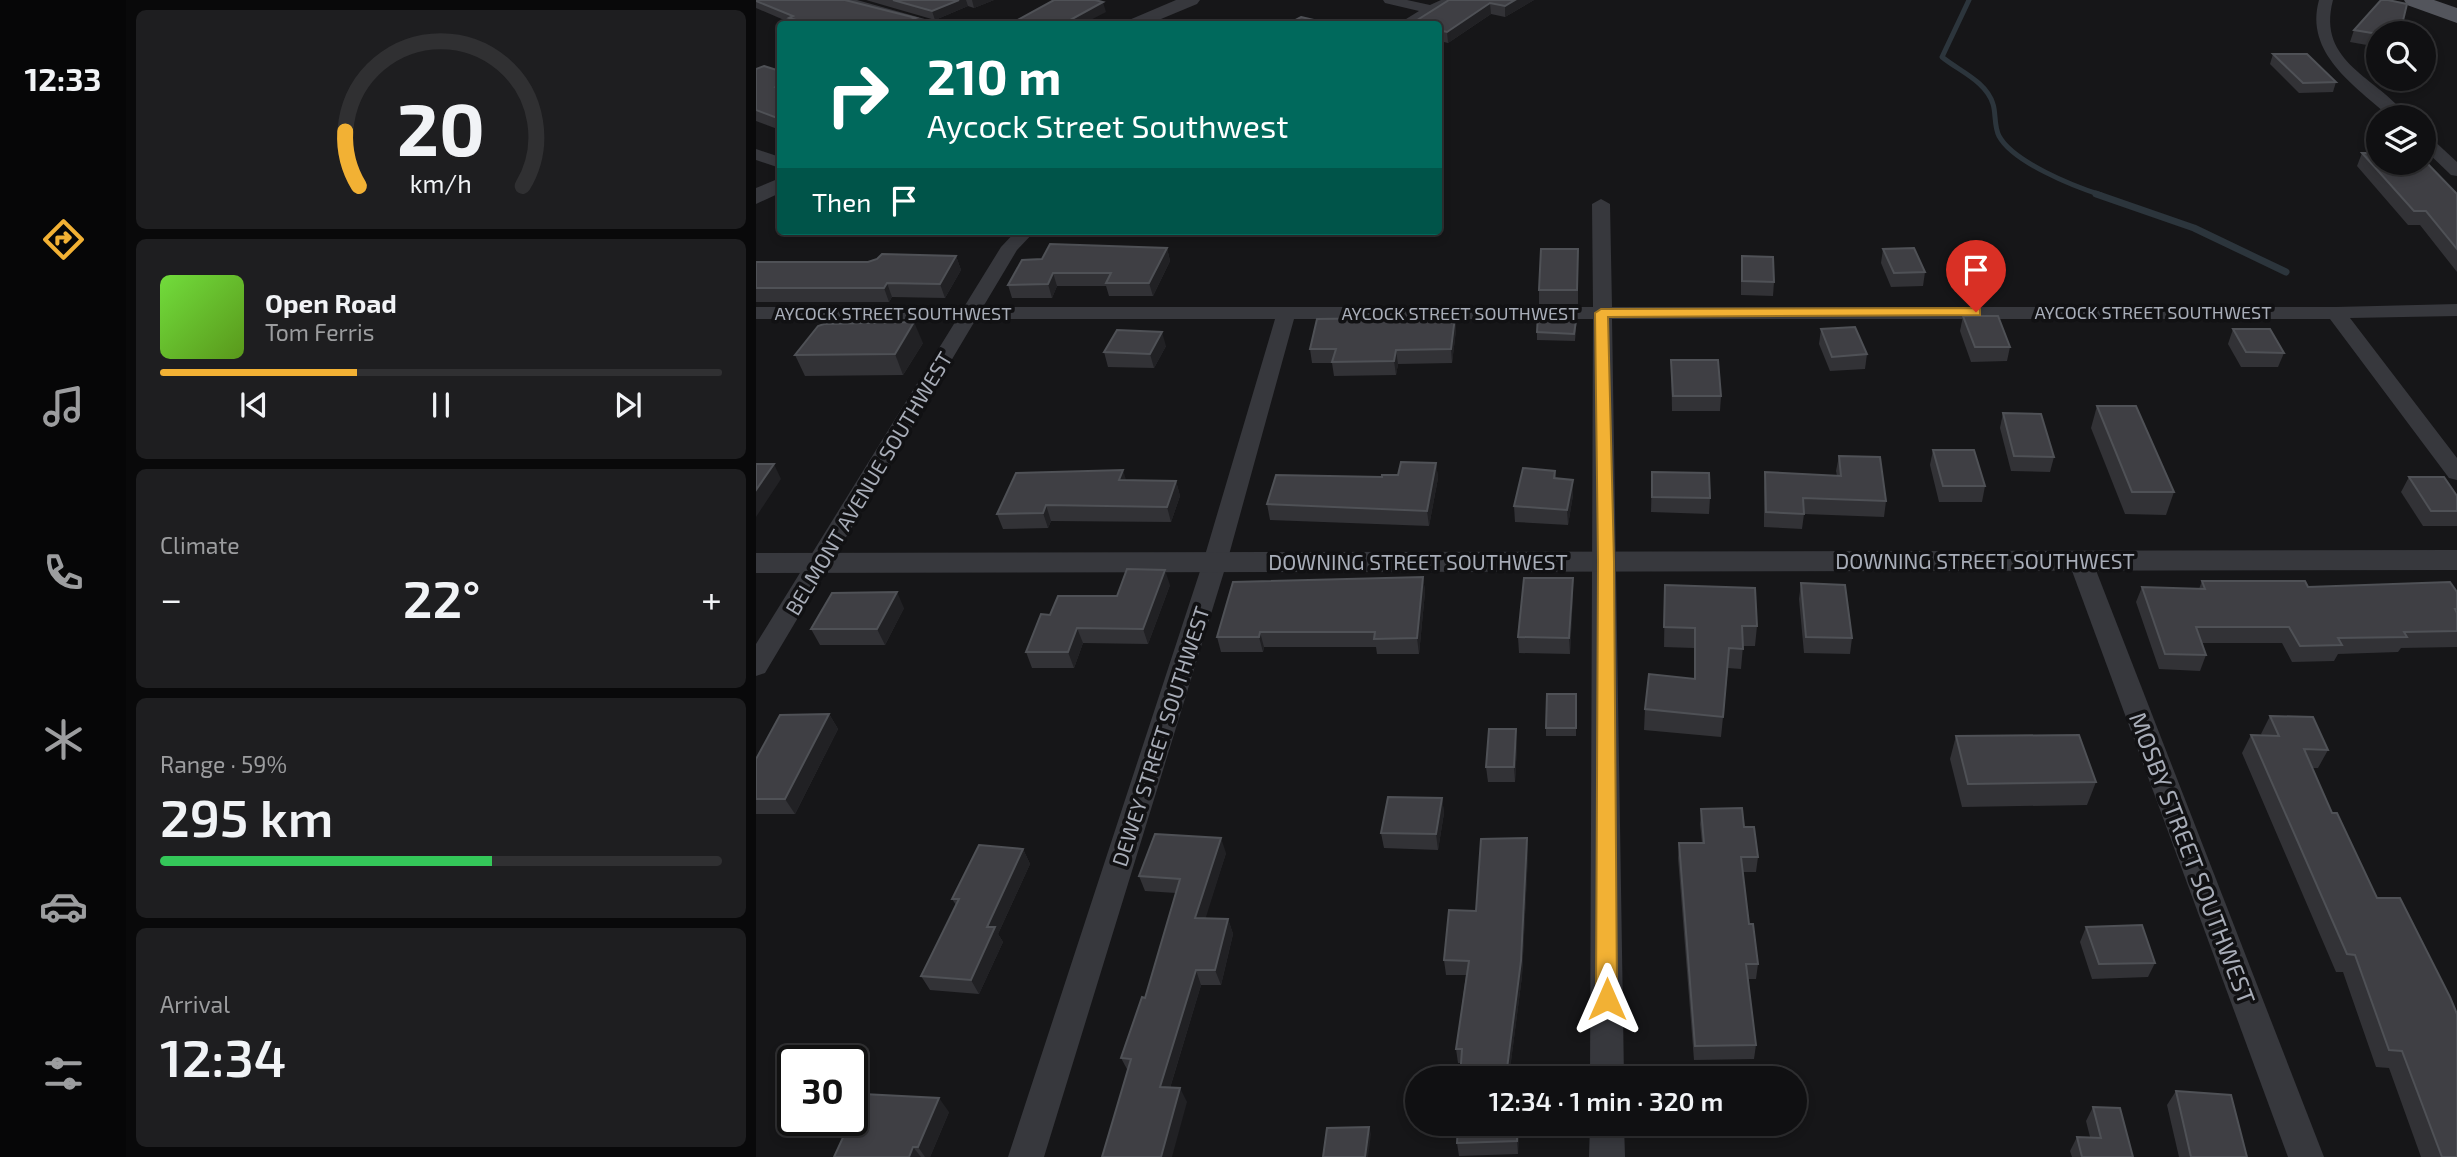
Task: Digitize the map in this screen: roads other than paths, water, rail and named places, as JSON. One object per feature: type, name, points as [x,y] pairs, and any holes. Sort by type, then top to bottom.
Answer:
[{"type":"main road","points":[[2415,0],[2457,16]]},
{"type":"street","points":[[842,0],[916,21]]},
{"type":"street","points":[[1142,21],[1191,0]]},
{"type":"street","points":[[1390,0],[1432,10]]},
{"type":"street","points":[[1411,21],[1451,0]]},
{"type":"street","points":[[2326,0],[2322,10],[2322,25],[2329,48],[2337,60],[2386,105]]},
{"type":"street","points":[[2436,151],[2457,171]]},
{"type":"street","points":[[756,154],[777,162]]},
{"type":"street","points":[[757,197],[777,187]]},
{"type":"street","points":[[1601,204],[1606,561],[1607,1066]]},
{"type":"street","name":"BELMONT AVENUE SOUTHWEST","points":[[756,666],[1010,247],[1022,235]]},
{"type":"street","name":"AYCOCK STREET SOUTHWEST","points":[[756,313],[2336,313],[2457,310]]},
{"type":"street","name":"DEWEY STREET SOUTHWEST","points":[[1026,1157],[1215,562],[1286,313]]},
{"type":"street","points":[[2336,313],[2457,472]]},
{"type":"street","name":"MOSBY STREET SOUTHWEST","points":[[2080,560],[2306,1157]]},
{"type":"street","name":"DOWNING STREET SOUTHWEST","points":[[756,563],[2457,560]]},
{"type":"street","points":[[1607,1136],[1607,1157]]},
{"type":"waterway","points":[[1969,0],[1942,57],[1984,89],[1993,104],[1996,128],[2006,146],[2030,164],[2075,186],[2101,195]]},
{"type":"waterway","points":[[2096,194],[2194,228],[2286,272]]}]
